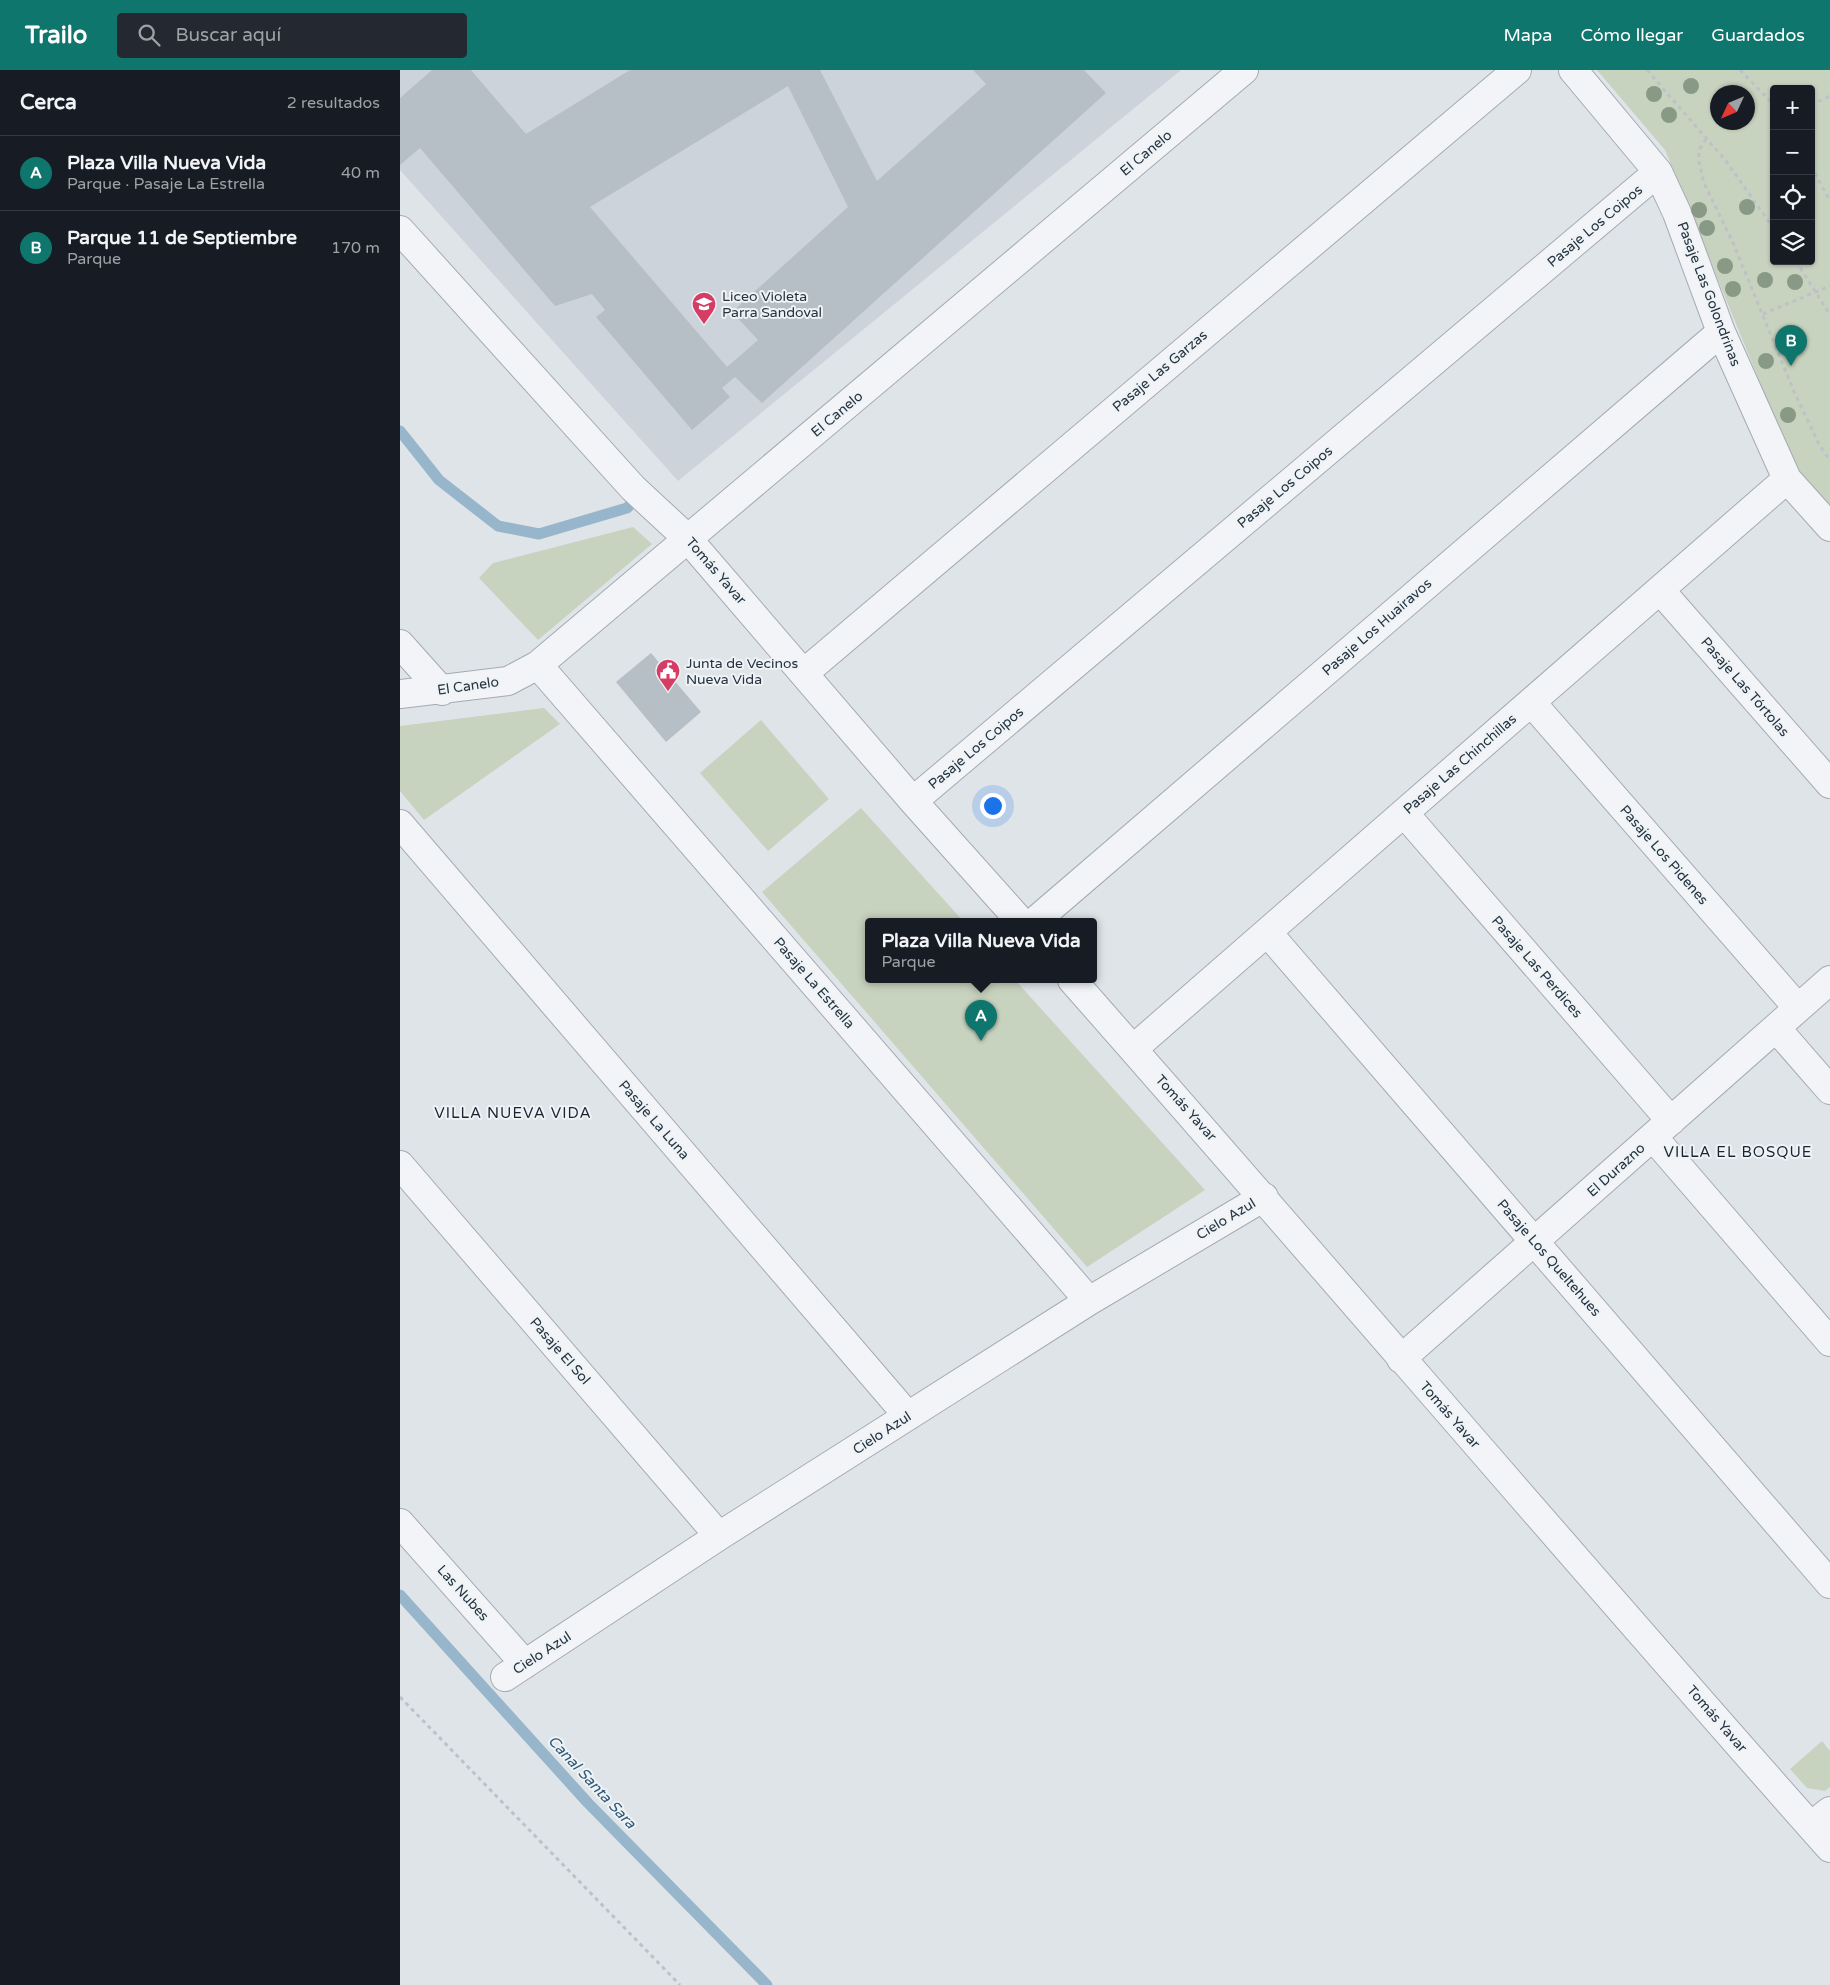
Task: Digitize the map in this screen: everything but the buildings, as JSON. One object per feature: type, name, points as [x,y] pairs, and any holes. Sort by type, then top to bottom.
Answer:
[{"type":"street","name":"El Canelo","points":[[400,694],[442,691],[508,681],[538,665],[1244,70]]},
{"type":"street","name":"Pasaje Las Garzas","points":[[804,673],[1517,70]]},
{"type":"street","name":"Pasaje Las Golondrinas","points":[[1573,70],[1658,172],[1677,213],[1721,332],[1787,479],[1830,527]]},
{"type":"street","name":"Pasaje Los Coipos","points":[[913,801],[1658,172]]},
{"type":"street","name":"Tomás Yavar","points":[[400,230],[633,488],[688,539],[913,801],[1017,918]]},
{"type":"street","name":"Pasaje Los Huairavos","points":[[1039,918],[1721,332]]},
{"type":"street","name":"Pasaje Las Chinchillas","points":[[1133,1049],[1787,479]]},
{"type":"street","name":"Pasaje Las Tórtolas","points":[[1660,590],[1830,784]]},
{"type":"street","points":[[400,644],[442,691]]},
{"type":"street","name":"Pasaje La Estrella","points":[[538,665],[1089,1301]]},
{"type":"street","name":"Pasaje Los Pidenes","points":[[1531,702],[1798,1008]]},
{"type":"street","name":"Pasaje Las Perdices","points":[[1404,813],[1662,1129],[1830,1342]]},
{"type":"street","name":"Pasaje La Luna","points":[[400,824],[908,1416]]},
{"type":"street","name":"Pasaje Los Queltehues","points":[[1267,932],[1830,1584]]},
{"type":"street","name":"El Durazno","points":[[1401,1358],[1535,1242],[1830,980]]},
{"type":"street","name":"Tomás Yavar","points":[[1075,983],[1264,1197],[1401,1358],[1820,1819],[1830,1848]]},
{"type":"street","points":[[1776,1028],[1830,1090]]},
{"type":"street","name":"Pasaje El Sol","points":[[400,1165],[719,1536]]},
{"type":"street","name":"Cielo Azul","points":[[515,1670],[719,1536],[1089,1301],[1264,1197]]},
{"type":"street","name":"Las Nubes","points":[[400,1523],[515,1670]]},
{"type":"path","points":[[1647,70],[1726,161],[1770,223]]},
{"type":"path","points":[[1740,70],[1770,101]]},
{"type":"path","points":[[1815,104],[1830,96]]},
{"type":"path","points":[[1706,139],[1699,150],[1699,162],[1704,183],[1734,245],[1795,394],[1819,444],[1830,461]]},
{"type":"path","points":[[1815,173],[1830,201]]},
{"type":"path","points":[[1798,265],[1830,316]]},
{"type":"path","points":[[1762,314],[1830,286]]},
{"type":"path","points":[[400,1697],[680,1985]]},
{"type":"shaded area","name":"Liceo Violeta Parra Sandoval","points":[[400,70],[1181,70],[678,481],[400,170]]},
{"type":"green space","points":[[1597,70],[1830,70],[1830,509],[1796,471],[1665,150]]},
{"type":"green space","points":[[633,527],[652,544],[538,640],[479,578],[493,563]]},
{"type":"green space","points":[[544,708],[560,724],[424,820],[400,791],[400,726]]},
{"type":"green space","points":[[761,720],[829,799],[768,851],[700,773]]},
{"type":"green space","points":[[861,808],[960,918],[865,918],[865,983],[1018,983],[1205,1190],[1087,1267],[762,892]]},
{"type":"green space","points":[[1822,1741],[1830,1751],[1830,1787],[1825,1791],[1807,1788],[1790,1769]]},
{"type":"waterway","points":[[400,431],[439,480],[498,526],[539,534],[629,506]]},
{"type":"waterway","name":"Canal Santa Sara","points":[[400,1595],[588,1803],[767,1985]]},
{"type":"place","name":"Liceo Violeta Parra Sandoval","points":[[704,325]]},
{"type":"place","name":"Parque 11 de Septiembre","points":[[1791,366]]},
{"type":"place","name":"Junta de Vecinos Nueva Vida","points":[[668,692]]},
{"type":"place","name":"Plaza Villa Nueva Vida","points":[[981,1041]]},
{"type":"district","name":"VILLA NUEVA VIDA","points":[[513,1113]]},
{"type":"district","name":"VILLA EL BOSQUE","points":[[1738,1152]]}]
